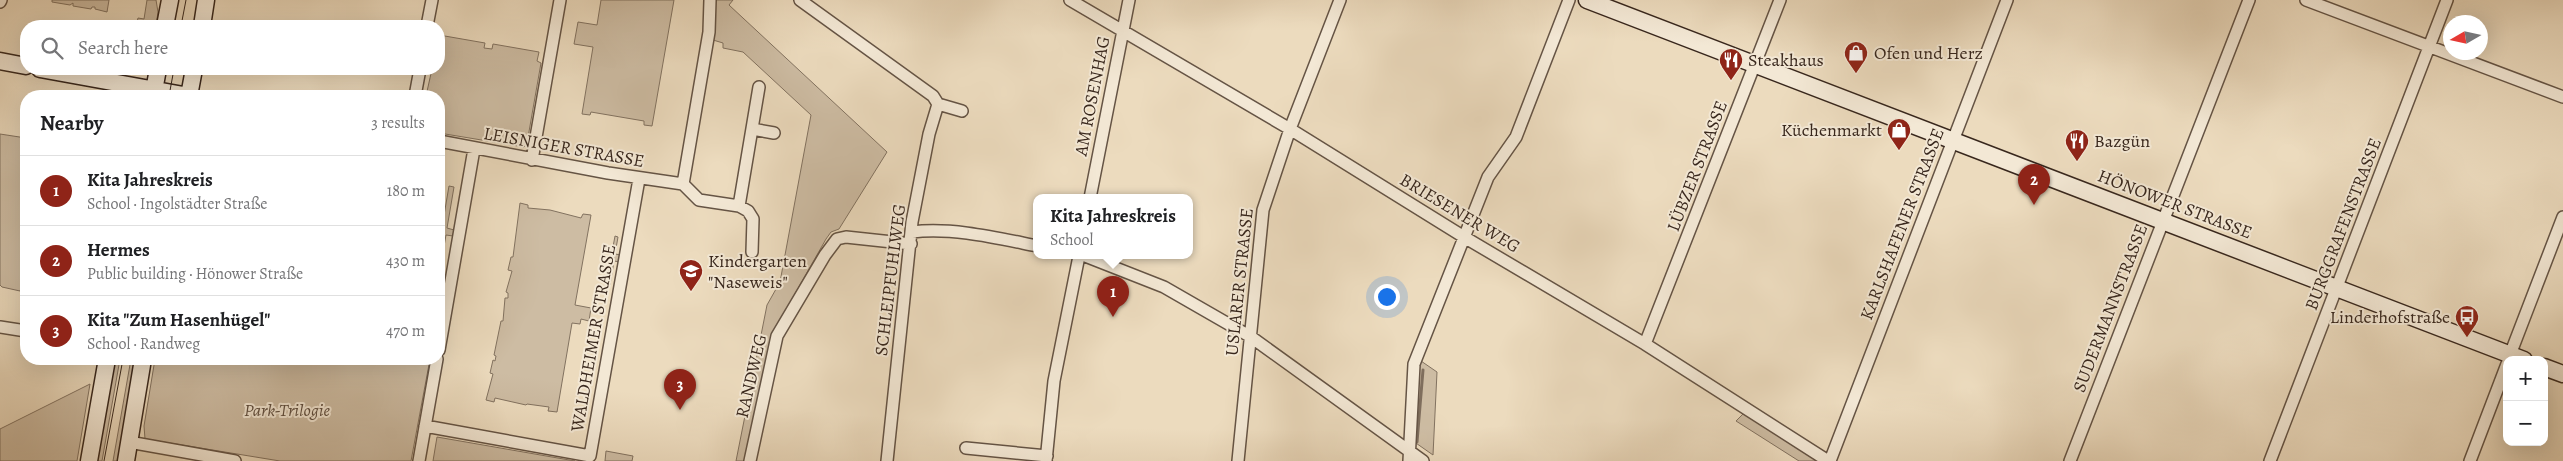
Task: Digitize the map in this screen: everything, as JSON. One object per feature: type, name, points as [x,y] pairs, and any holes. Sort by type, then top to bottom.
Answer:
[{"type":"main road","points":[[166,20],[170,0]]},
{"type":"main road","points":[[203,20],[206,0]]},
{"type":"main road","name":"HÖNOWER STRASSE","points":[[1587,0],[2337,288],[2503,356]]},
{"type":"main road","points":[[0,61],[20,65]]},
{"type":"main road","points":[[73,75],[140,90]]},
{"type":"main road","points":[[154,90],[157,75]]},
{"type":"main road","points":[[190,90],[193,75]]},
{"type":"main road","points":[[89,461],[106,365]]},
{"type":"main road","points":[[126,461],[143,365]]},
{"type":"main road","points":[[2548,368],[2563,374]]},
{"type":"street","points":[[428,20],[432,0]]},
{"type":"street","points":[[532,160],[560,0]]},
{"type":"street","points":[[710,0],[708,34],[683,184],[699,200],[739,206],[748,211],[753,219],[752,252]]},
{"type":"street","points":[[800,0],[932,96],[938,104],[962,111]]},
{"type":"street","name":"BRIESENER WEG","points":[[1070,0],[1290,129],[1464,237],[1645,344],[1829,461]]},
{"type":"street","name":"AM ROSENHAG","points":[[1091,194],[1129,0]]},
{"type":"street","name":"USLARER STRASSE","points":[[1238,461],[1263,210],[1290,129],[1340,0]]},
{"type":"street","points":[[1409,456],[1414,364],[1488,177],[1516,138],[1569,0]]},
{"type":"street","name":"LÜBZER STRASSE","points":[[1645,344],[1780,0]]},
{"type":"street","name":"KARLSHAFENER STRASSE","points":[[1829,461],[2007,0]]},
{"type":"street","name":"SUDERMANNSTRASSE","points":[[2070,461],[2248,0]]},
{"type":"street","points":[[2306,0],[2563,97]]},
{"type":"street","name":"BURGGRAFENSTRASSE","points":[[2270,461],[2447,0]]},
{"type":"street","points":[[416,90],[419,75]]},
{"type":"street","points":[[739,206],[759,87]]},
{"type":"street","name":"SCHLEIPFUHLWEG","points":[[887,461],[911,238],[920,178],[938,104]]},
{"type":"street","points":[[752,129],[774,133]]},
{"type":"street","name":"LEISNIGER STRASSE","points":[[445,142],[639,179],[683,184]]},
{"type":"street","points":[[445,300],[474,149]]},
{"type":"street","name":"WALDHEIMER STRASSE","points":[[425,426],[590,456],[639,179]]},
{"type":"street","points":[[2513,356],[2563,217]]},
{"type":"street","name":"RANDWEG","points":[[750,461],[777,336],[824,255],[837,239],[846,237],[911,238],[926,231],[993,238],[1033,245]]},
{"type":"street","points":[[966,448],[1047,459],[1054,381],[1078,259]]},
{"type":"street","points":[[1093,259],[1164,287],[1251,337],[1409,456],[1423,461]]},
{"type":"street","points":[[0,326],[20,330]]},
{"type":"street","points":[[419,461],[436,365]]},
{"type":"street","points":[[2470,461],[2503,382]]},
{"type":"street","points":[[129,442],[235,461]]},
{"type":"green space","points":[[52,0],[109,0],[107,12],[95,9],[95,7],[91,9],[73,6],[73,3],[70,5],[52,2]]},
{"type":"green space","points":[[147,0],[156,0],[157,20],[138,20],[138,18],[144,19]]},
{"type":"green space","points":[[601,0],[674,0],[652,126],[644,125],[644,121],[591,112],[590,115],[582,114],[593,47],[574,44],[578,22],[597,25]]},
{"type":"green space","points":[[713,0],[733,0],[729,5],[887,152],[839,229],[831,232],[826,239],[775,329],[746,461],[736,461],[767,305],[780,282],[811,115],[743,52],[723,48],[723,43],[713,40]]},
{"type":"green space","points":[[445,36],[485,43],[484,48],[492,49],[493,44],[539,52],[537,61],[541,63],[527,143],[524,147],[445,134],[445,90],[427,90],[431,75],[445,75]]},
{"type":"green space","points":[[0,134],[20,137],[20,291],[0,285]]},
{"type":"green space","points":[[449,186],[454,187],[447,228],[454,230],[453,236],[446,235],[445,241],[445,209]]},
{"type":"green space","points":[[520,203],[528,205],[528,208],[550,210],[581,218],[583,214],[591,215],[575,305],[591,308],[589,321],[581,319],[580,324],[572,323],[557,412],[548,411],[549,407],[526,405],[495,398],[494,402],[486,400],[493,374],[490,373],[493,360],[495,361],[496,356],[494,355],[501,321],[503,321],[505,298],[508,298],[508,293],[506,292],[512,271],[508,270],[511,257],[513,257]]},
{"type":"green space","points":[[615,236],[618,237],[615,254],[621,255],[620,262],[614,261],[610,285],[606,285]]},
{"type":"green space","points":[[1421,361],[1437,372],[1433,455],[1413,441],[1416,371]]},
{"type":"green space","points":[[110,365],[119,365],[102,461],[93,461]]},
{"type":"green space","points":[[130,365],[138,365],[121,461],[113,461]]},
{"type":"green space","name":"Park-Trilogie","points":[[154,365],[429,365],[411,461],[280,461],[145,439],[144,426]]},
{"type":"green space","points":[[90,384],[77,461],[0,461],[0,429]]},
{"type":"green space","points":[[1744,413],[1819,461],[1799,461],[1736,421]]},
{"type":"green space","points":[[437,437],[575,461],[433,461]]},
{"type":"green space","points":[[606,451],[633,456],[632,461],[605,461]]},
{"type":"waterway","points":[[1417,442],[1423,370]]},
{"type":"tram line","points":[[182,20],[186,0]]},
{"type":"tram line","points":[[170,90],[173,75]]},
{"type":"tram line","points":[[104,461],[122,365]]},
{"type":"place","name":"Ofen und Herz","points":[[1856,74]]},
{"type":"place","name":"Steakhaus","points":[[1731,81]]},
{"type":"place","name":"Küchenmarkt","points":[[1899,151]]},
{"type":"place","name":"Bazgün","points":[[2077,162]]},
{"type":"place","name":"Hermes","points":[[2034,205]]},
{"type":"place","name":"Kindergarten \"Naseweis\"","points":[[691,292]]},
{"type":"place","name":"Kita Jahreskreis","points":[[1113,317]]},
{"type":"place","name":"Linderhofstraße","points":[[2467,338]]},
{"type":"place","name":"Kita \"Zum Hasenhügel\"","points":[[680,410]]}]
